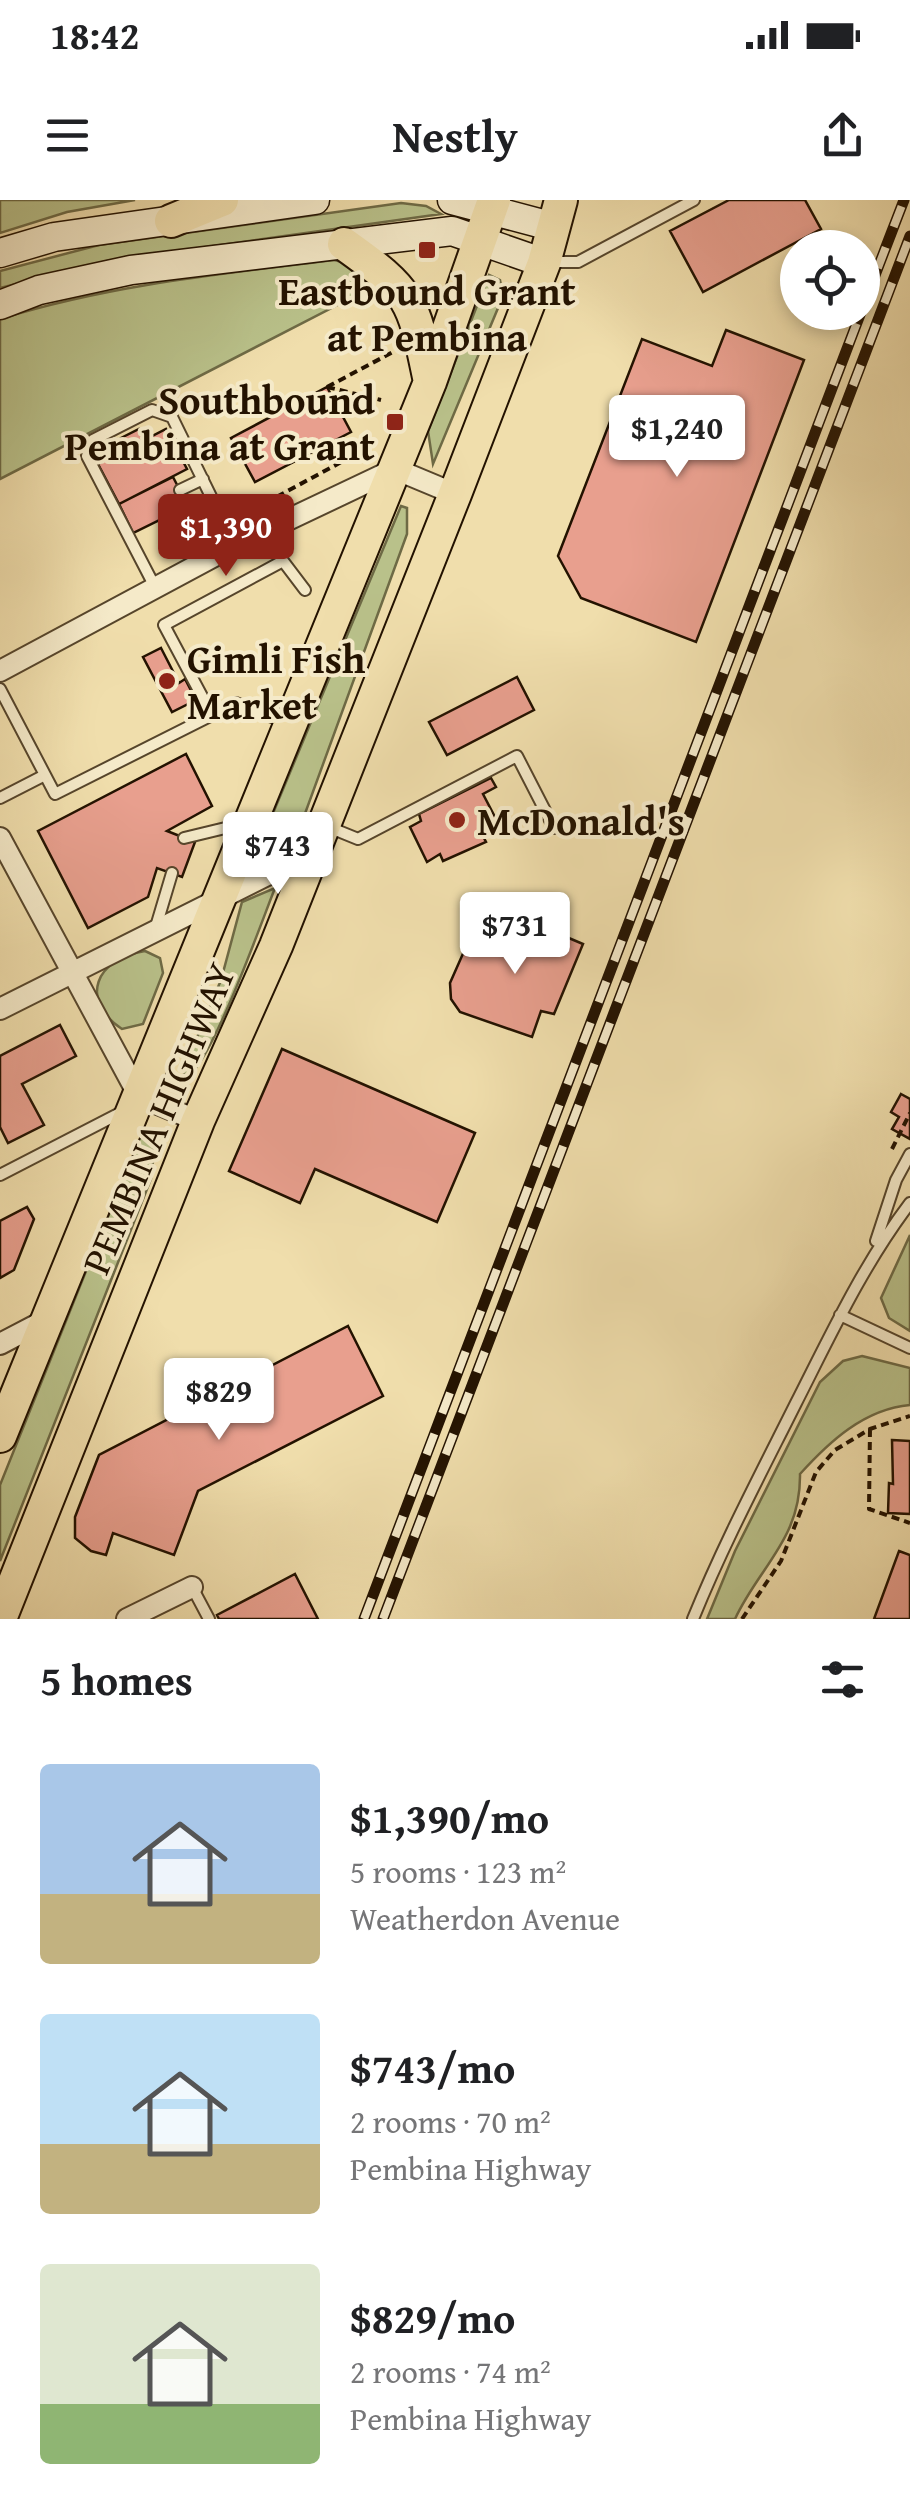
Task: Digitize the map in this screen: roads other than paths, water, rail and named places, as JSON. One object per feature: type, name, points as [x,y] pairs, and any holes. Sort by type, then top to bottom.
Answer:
[{"type":"main road","points":[[171,220],[222,200]]},
{"type":"main road","points":[[0,253],[54,237],[315,200]]},
{"type":"main road","points":[[452,200],[489,217],[544,262]]},
{"type":"main road","points":[[0,305],[39,290],[131,270],[452,230],[489,217],[558,213]]},
{"type":"main road","name":"PEMBINA HIGHWAY","points":[[0,1619],[198,1121],[318,839],[455,494],[544,262],[558,213]]},
{"type":"main road","name":"PEMBINA HIGHWAY","points":[[0,1436],[430,382],[489,217]]},
{"type":"main road","points":[[344,244],[396,280],[417,319],[430,382]]},
{"type":"street","points":[[0,671],[155,588],[394,470],[455,494]]},
{"type":"street","points":[[0,838],[137,1101],[198,1121]]},
{"type":"street","points":[[0,1009],[221,898],[318,839]]},
{"type":"street","points":[[0,1344],[46,1320]]},
{"type":"street","points":[[127,1619],[192,1587]]},
{"type":"lane","points":[[544,262],[578,262],[694,200]]},
{"type":"lane","points":[[155,588],[123,519],[87,456],[93,440],[152,410],[172,417],[222,519]]},
{"type":"lane","points":[[180,490],[203,480]]},
{"type":"lane","points":[[212,715],[164,625],[282,562],[304,590]]},
{"type":"lane","points":[[0,689],[55,794],[236,703],[291,724]]},
{"type":"lane","points":[[318,839],[358,839],[517,756],[554,828]]},
{"type":"lane","points":[[0,798],[45,775]]},
{"type":"lane","points":[[184,838],[253,820]]},
{"type":"lane","points":[[154,932],[172,873]]},
{"type":"lane","points":[[0,1175],[137,1101]]},
{"type":"lane","points":[[873,1252],[896,1180],[910,1154]]},
{"type":"lane","points":[[693,1619],[721,1551],[840,1315],[873,1252],[910,1202]]},
{"type":"lane","points":[[840,1315],[910,1348]]},
{"type":"lane","points":[[192,1587],[210,1619]]},
{"type":"railway","points":[[880,262],[904,200]]},
{"type":"railway","points":[[383,1619],[910,236]]},
{"type":"railway","points":[[364,1619],[854,330]]},
{"type":"place","name":"Eastbound Grant at Pembina","points":[[427,250]]},
{"type":"place","name":"Southbound Pembina at Grant","points":[[395,422]]},
{"type":"place","name":"Gimli Fish Market","points":[[167,681]]},
{"type":"place","name":"McDonald's","points":[[457,820]]}]
